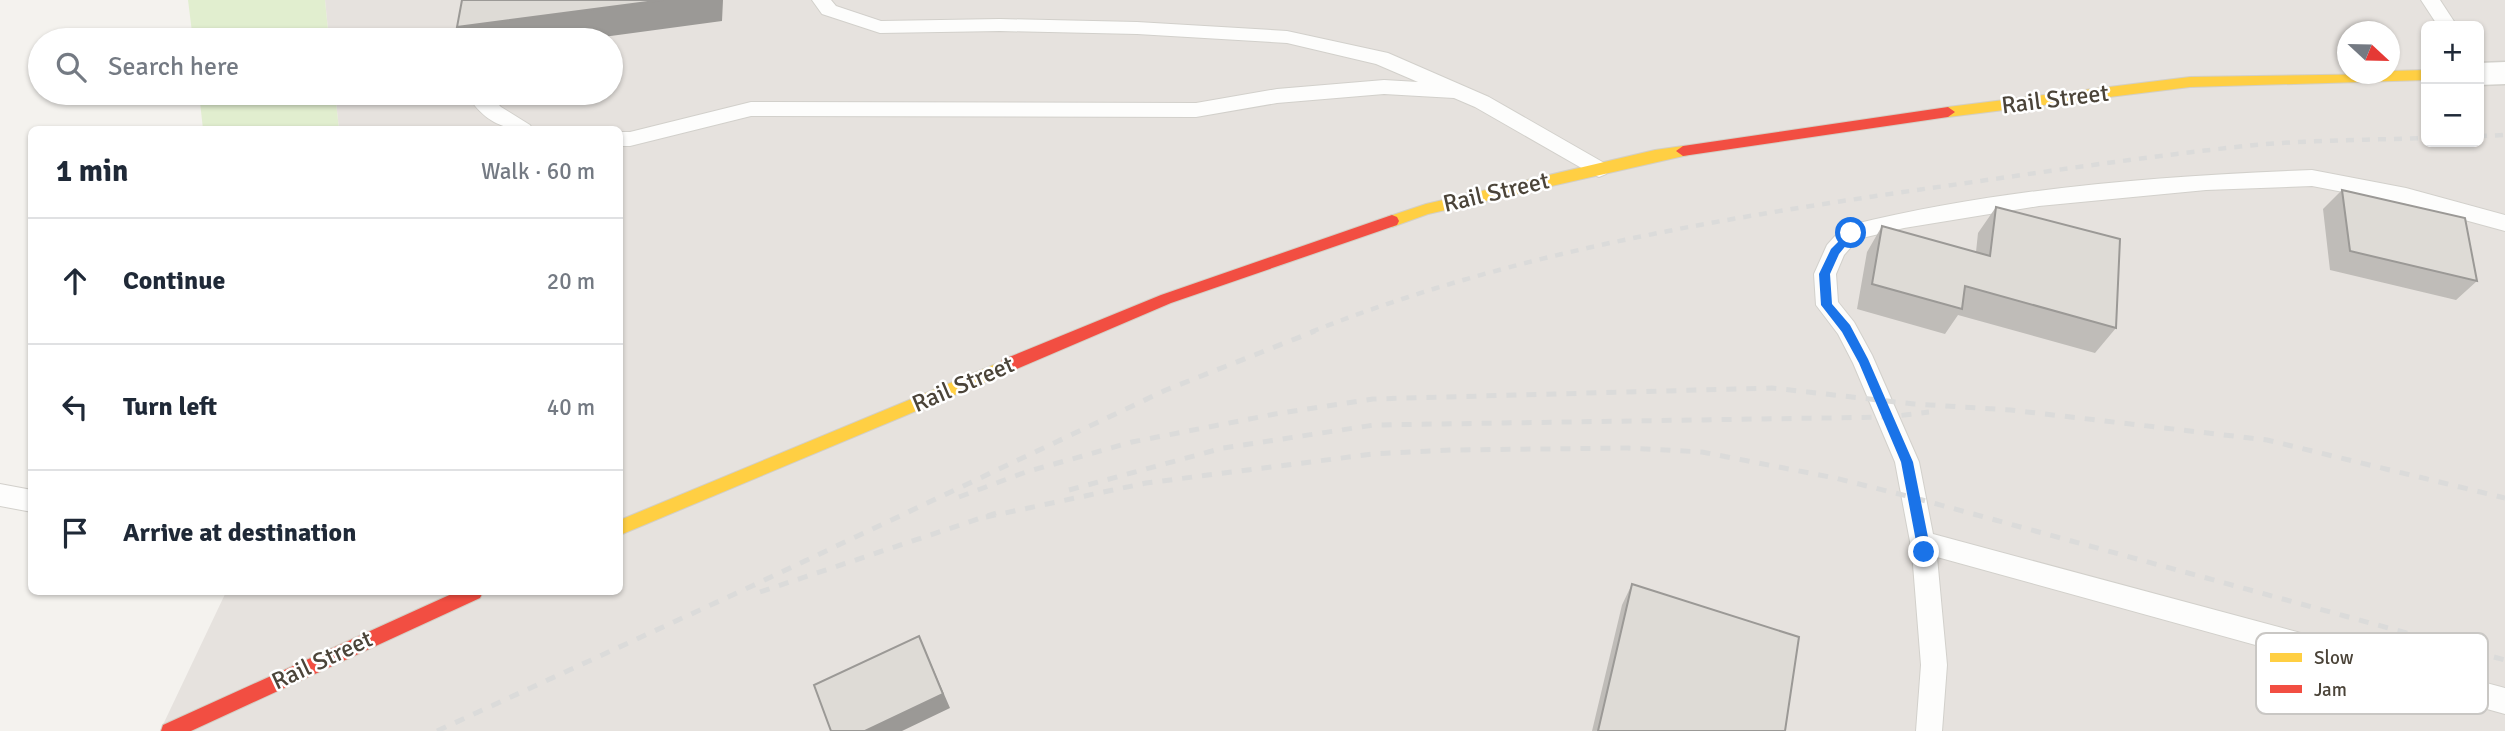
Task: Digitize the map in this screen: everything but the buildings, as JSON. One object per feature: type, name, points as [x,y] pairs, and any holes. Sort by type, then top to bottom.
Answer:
[{"type":"street","name":"Rail Street","points":[[623,527],[1166,299],[1426,209],[1655,155],[1915,117],[2190,82],[2421,75]]},
{"type":"street","name":"Rail Street","points":[[170,731],[467,595]]},
{"type":"lane","points":[[821,0],[829,10],[880,27],[1000,25],[1137,28],[1287,37],[1381,58],[1482,102],[1599,169]]},
{"type":"lane","points":[[2430,0],[2445,21]]},
{"type":"lane","points":[[623,138],[751,109],[1196,110],[1277,96],[1384,87],[1456,91]]},
{"type":"lane","points":[[487,105],[517,126]]},
{"type":"lane","points":[[1929,731],[1934,665],[1922,542],[1907,462],[1864,362],[1846,328],[1826,305],[1825,274],[1835,251],[1851,233],[1904,220],[2039,198],[2206,182],[2312,177],[2406,196],[2505,223]]},
{"type":"lane","points":[[0,495],[28,500]]},
{"type":"lane","points":[[1922,542],[2256,633]]},
{"type":"lane","points":[[2488,696],[2505,701]]},
{"type":"shaded area","points":[[325,0],[2505,0],[2505,731],[160,731],[225,595],[623,595],[623,126],[339,126],[336,105],[623,105],[623,28],[328,28]]},
{"type":"green space","points":[[188,0],[325,0],[328,28],[192,28]]},
{"type":"green space","points":[[200,105],[336,105],[339,126],[203,126]]},
{"type":"railway","points":[[2484,136],[2505,135]]},
{"type":"railway","points":[[1311,332],[1384,305],[1531,261],[1681,228],[1833,203],[2212,150],[2297,142],[2421,138]]},
{"type":"railway","points":[[437,731],[752,586],[1166,390],[1315,331]]},
{"type":"railway","points":[[959,497],[1026,472],[1132,442],[1275,414],[1373,399],[1772,388],[1914,404],[2011,410],[2267,440],[2505,498]]},
{"type":"railway","points":[[1069,490],[1223,448],[1374,425],[1888,417],[1929,412]]},
{"type":"railway","points":[[986,517],[1146,483],[1373,454],[1451,450],[1628,448],[1702,452],[1835,478],[1915,498],[2407,633]]},
{"type":"railway","points":[[760,592],[996,513]]},
{"type":"railway","points":[[2488,655],[2505,660]]},
{"type":"traffic: slow","points":[[1948,112],[2190,82],[2421,75]]},
{"type":"traffic: slow","points":[[1392,221],[1426,209],[1655,155],[1683,151]]},
{"type":"traffic: slow","points":[[623,527],[1008,365]]},
{"type":"traffic: jam","points":[[1683,151],[1948,112]]},
{"type":"traffic: jam","points":[[1008,365],[1166,299],[1392,221]]},
{"type":"traffic: jam","points":[[170,731],[467,595]]},
{"type":"route","points":[[1851,233],[1835,251],[1825,274],[1826,305],[1846,328],[1864,362],[1907,462],[1924,552]]}]
